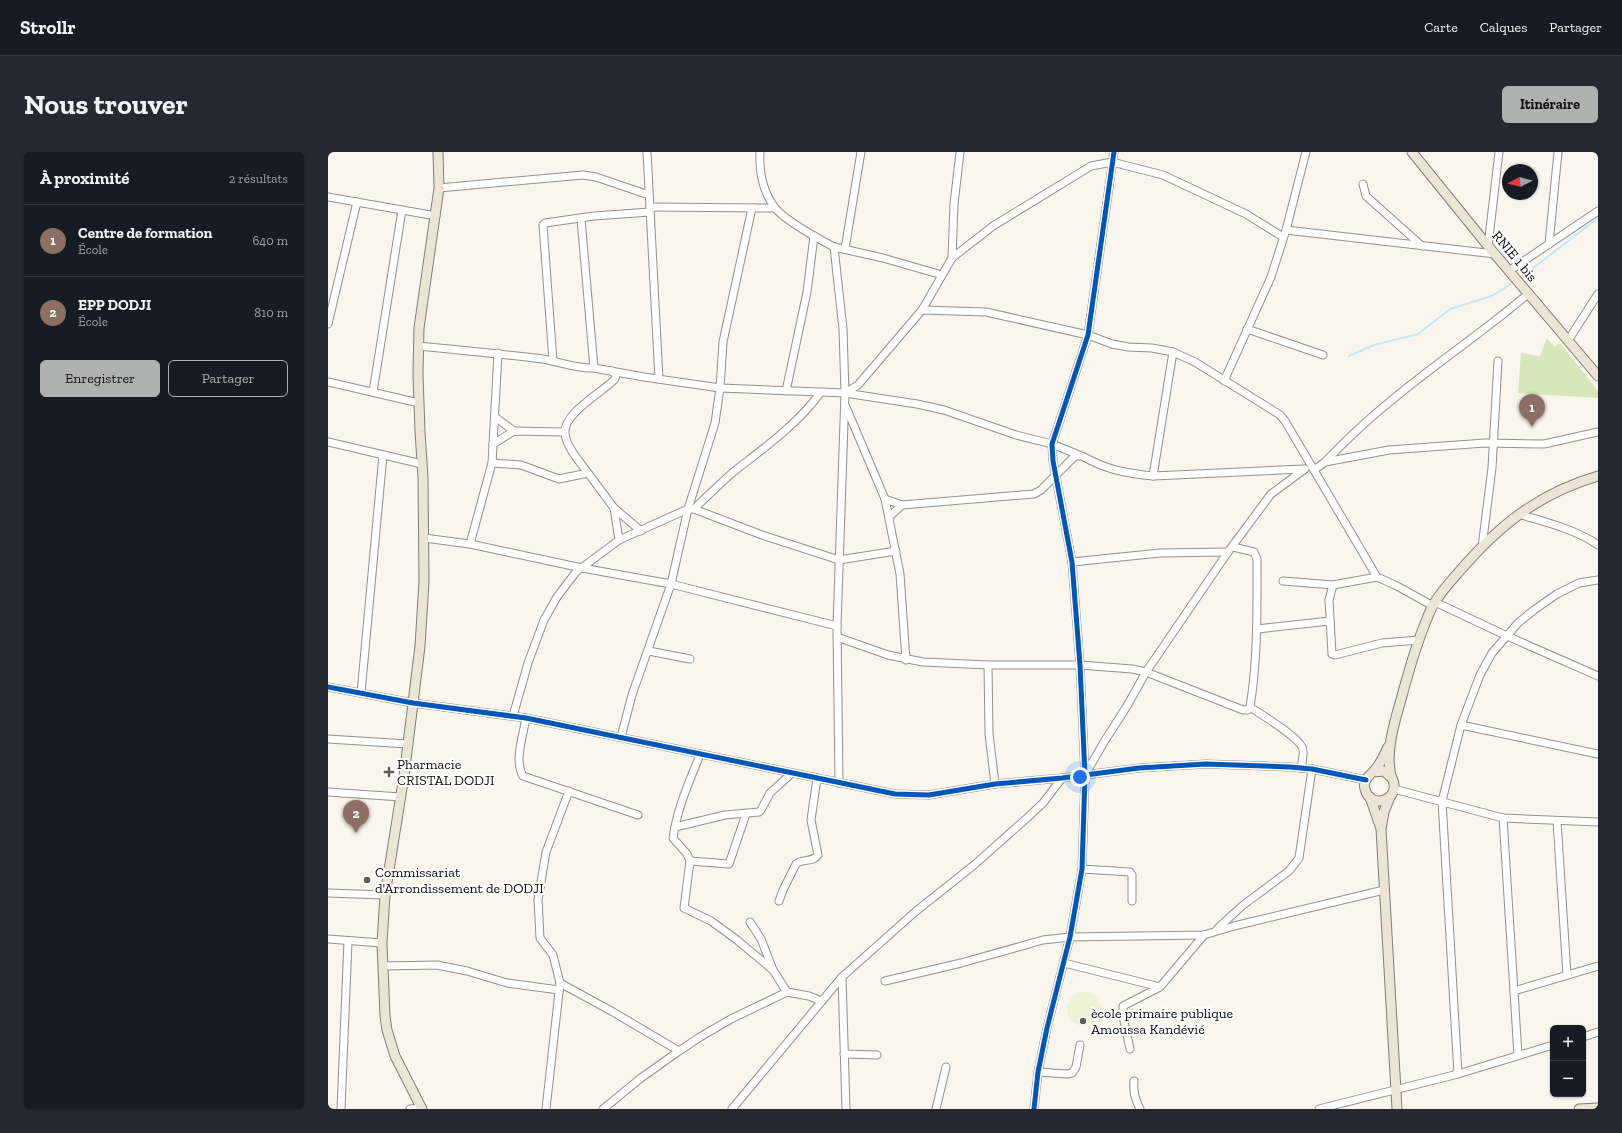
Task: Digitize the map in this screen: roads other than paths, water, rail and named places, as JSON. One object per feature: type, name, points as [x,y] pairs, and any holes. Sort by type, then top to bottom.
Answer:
[{"type":"main road","points":[[422,1109],[389,1040],[385,1016],[382,943],[385,895],[401,797],[420,646],[424,588],[424,538],[418,346],[421,302],[436,216],[439,188],[438,152]]},
{"type":"main road","name":"RNIE 1 bis","points":[[1412,152],[1488,246],[1528,294],[1569,339],[1598,376]]},
{"type":"main road","points":[[1397,1109],[1381,829],[1384,812],[1392,793],[1394,781],[1391,776],[1389,760],[1391,740],[1409,668],[1434,604],[1482,547],[1518,514],[1548,494],[1573,483],[1598,476]]},
{"type":"main road","points":[[1381,829],[1370,797],[1365,790],[1366,780],[1380,764],[1391,740]]},
{"type":"main road","points":[[1373,772],[1382,771],[1391,776]]},
{"type":"main road","points":[[1370,797],[1380,801],[1392,793]]},
{"type":"main road","points":[[1579,1109],[1598,1108]]},
{"type":"street","points":[[647,152],[659,379]]},
{"type":"street","points":[[760,152],[760,169],[764,186],[776,208],[796,225],[834,247],[942,275]]},
{"type":"street","points":[[845,249],[861,152]]},
{"type":"street","points":[[952,258],[954,204],[960,152]]},
{"type":"street","points":[[1034,1109],[1038,1072],[1047,1028],[1070,937],[1082,869],[1084,775],[1080,665],[1072,562],[1052,444],[1088,335],[1114,152]]},
{"type":"street","points":[[1224,381],[1271,277],[1286,230],[1306,152]]},
{"type":"street","points":[[1488,246],[1499,152]]},
{"type":"street","points":[[1549,244],[1558,152]]},
{"type":"street","points":[[845,393],[858,384],[922,310],[952,258],[993,226],[1091,166],[1112,162],[1163,175],[1246,214],[1283,237]]},
{"type":"street","points":[[439,188],[583,176],[596,177],[649,195]]},
{"type":"street","points":[[1363,184],[1366,196],[1422,246]]},
{"type":"street","points":[[328,197],[436,216]]},
{"type":"street","points":[[328,324],[357,202]]},
{"type":"street","points":[[621,737],[632,695],[649,651],[671,584],[715,423],[720,388],[723,342],[752,208]]},
{"type":"street","points":[[553,361],[543,227],[545,223],[650,209],[776,208]]},
{"type":"street","points":[[373,392],[402,210]]},
{"type":"street","points":[[1509,271],[1598,211]]},
{"type":"street","points":[[581,219],[594,368]]},
{"type":"street","points":[[1286,230],[1495,254]]},
{"type":"street","points":[[786,391],[807,292],[814,236]]},
{"type":"street","points":[[834,247],[843,329],[845,393],[837,626],[840,783]]},
{"type":"street","points":[[1324,462],[1356,430],[1392,400],[1528,294]]},
{"type":"street","points":[[1569,339],[1598,294]]},
{"type":"street","points":[[922,310],[986,312],[1088,335],[1112,344],[1174,352],[1194,362],[1280,415],[1285,421],[1309,468],[1377,577],[1434,604],[1598,676]]},
{"type":"street","points":[[1247,329],[1322,355]]},
{"type":"street","points":[[418,346],[498,353],[720,388],[845,393],[932,406],[1021,436],[1052,444],[1082,456],[1102,467],[1129,474],[1153,476],[1309,468]]},
{"type":"street","points":[[1153,476],[1174,352]]},
{"type":"street","points":[[470,544],[492,463],[498,353]]},
{"type":"street","points":[[1482,547],[1492,468],[1498,361]]},
{"type":"street","points":[[612,371],[616,375],[615,379],[578,411],[567,424],[564,432],[574,453],[614,508],[641,531]]},
{"type":"street","points":[[328,382],[419,403]]},
{"type":"street","points":[[513,716],[528,663],[544,620],[557,597],[576,572],[619,540],[691,509],[800,418],[821,392]]},
{"type":"street","points":[[845,405],[885,499],[900,574],[906,660]]},
{"type":"street","points":[[495,417],[514,431]]},
{"type":"street","points":[[493,444],[514,431],[564,432]]},
{"type":"street","points":[[1084,775],[1127,706],[1146,672],[1230,549],[1271,494],[1309,468],[1324,462],[1389,450],[1494,443],[1544,444],[1598,432]]},
{"type":"street","points":[[328,445],[422,464]]},
{"type":"street","points":[[361,693],[383,455]]},
{"type":"street","points":[[885,499],[902,505],[1034,494],[1041,490],[1075,456],[1078,455]]},
{"type":"street","points":[[492,463],[521,465],[559,479],[588,473]]},
{"type":"street","points":[[889,517],[902,505]]},
{"type":"street","points":[[614,508],[619,540]]},
{"type":"street","points":[[691,509],[762,535],[839,560],[896,551]]},
{"type":"street","points":[[1518,514],[1568,530],[1590,539],[1598,545]]},
{"type":"street","points":[[424,538],[470,544],[582,568],[671,584],[837,626]]},
{"type":"street","points":[[837,637],[888,655],[906,660],[923,662],[988,665],[1080,665],[1132,669],[1146,672],[1244,710],[1248,710],[1250,707],[1254,681],[1257,629],[1256,554],[1254,552],[1230,549],[1072,562]]},
{"type":"street","points":[[1283,581],[1333,585],[1377,577]]},
{"type":"street","points":[[1458,1074],[1442,801],[1462,725],[1480,675],[1492,653],[1518,623],[1557,594],[1580,583],[1598,580]]},
{"type":"street","points":[[1333,585],[1330,600],[1332,654],[1335,655],[1382,643],[1419,640]]},
{"type":"street","points":[[1257,629],[1330,621]]},
{"type":"street","points":[[649,651],[690,659]]},
{"type":"street","points":[[988,665],[990,734],[996,784]]},
{"type":"street","points":[[328,687],[413,703],[526,718],[880,792],[911,795],[945,793],[996,784],[1062,778],[1139,768],[1206,764],[1278,766],[1312,769],[1366,780]]},
{"type":"street","points":[[1250,707],[1300,743],[1303,751],[1301,768]]},
{"type":"street","points":[[526,718],[518,762],[519,770],[523,776],[638,815]]},
{"type":"street","points":[[1462,725],[1598,754]]},
{"type":"street","points":[[328,739],[407,744]]},
{"type":"street","points":[[700,755],[683,798],[673,838],[687,854],[690,861],[684,908],[721,927],[773,970]]},
{"type":"street","points":[[1215,930],[1242,906],[1289,871],[1299,858],[1312,769]]},
{"type":"street","points":[[675,827],[721,816],[759,812],[770,793],[791,774]]},
{"type":"street","points":[[779,901],[796,864],[800,861],[814,860],[818,855],[811,820],[817,778]]},
{"type":"street","points":[[732,1109],[842,977],[915,912],[974,865],[1027,818],[1043,803],[1062,778]]},
{"type":"street","points":[[328,792],[401,797]]},
{"type":"street","points":[[546,1109],[560,987],[553,955],[540,938],[538,900],[546,852],[569,792]]},
{"type":"street","points":[[1392,793],[1442,801],[1503,818],[1598,822]]},
{"type":"street","points":[[690,861],[729,864],[746,814]]},
{"type":"street","points":[[1503,818],[1518,1055]]},
{"type":"street","points":[[1557,821],[1567,975]]},
{"type":"street","points":[[1082,869],[1130,872],[1132,875],[1132,901]]},
{"type":"street","points":[[885,981],[961,963],[1042,940],[1070,937],[1204,934],[1215,930],[1384,890]]},
{"type":"street","points":[[328,893],[385,895]]},
{"type":"street","points":[[750,922],[762,939],[773,970],[787,992]]},
{"type":"street","points":[[1130,1049],[1123,1016],[1124,1006],[1160,987],[1204,934]]},
{"type":"street","points":[[328,939],[382,943]]},
{"type":"street","points":[[341,1109],[348,941]]},
{"type":"street","points":[[1064,963],[1160,987]]},
{"type":"street","points":[[383,966],[437,965],[467,971],[507,983],[560,987],[613,1012],[679,1051]]},
{"type":"street","points":[[1514,991],[1598,966]]},
{"type":"street","points":[[842,977],[846,1109]]},
{"type":"street","points":[[603,1109],[642,1078],[700,1036],[731,1019],[787,992],[803,994],[821,1001]]},
{"type":"street","points":[[1586,1036],[1598,1032]]},
{"type":"street","points":[[1038,1072],[1072,1073],[1076,1067],[1080,1045]]},
{"type":"street","points":[[1319,1109],[1458,1074],[1550,1046]]},
{"type":"street","points":[[844,1054],[877,1055]]},
{"type":"street","points":[[936,1109],[946,1066]]},
{"type":"street","points":[[1134,1081],[1133,1091],[1140,1109]]},
{"type":"street","points":[[410,1109],[422,1109]]},
{"type":"waterway","points":[[1524,275],[1598,218]]},
{"type":"waterway","points":[[1349,356],[1374,345],[1418,334],[1450,309],[1492,296],[1511,284]]},
{"type":"place","name":"Centre de formation","points":[[1532,427]]},
{"type":"place","name":"Pharmacie CRISTAL DODJI","points":[[389,772]]},
{"type":"place","name":"EPP DODJI","points":[[356,833]]},
{"type":"place","name":"Commissariat d'Arrondissement de DODJI","points":[[367,880]]},
{"type":"place","name":"ècole primaire publique Amoussa Kandévié","points":[[1083,1021]]}]
